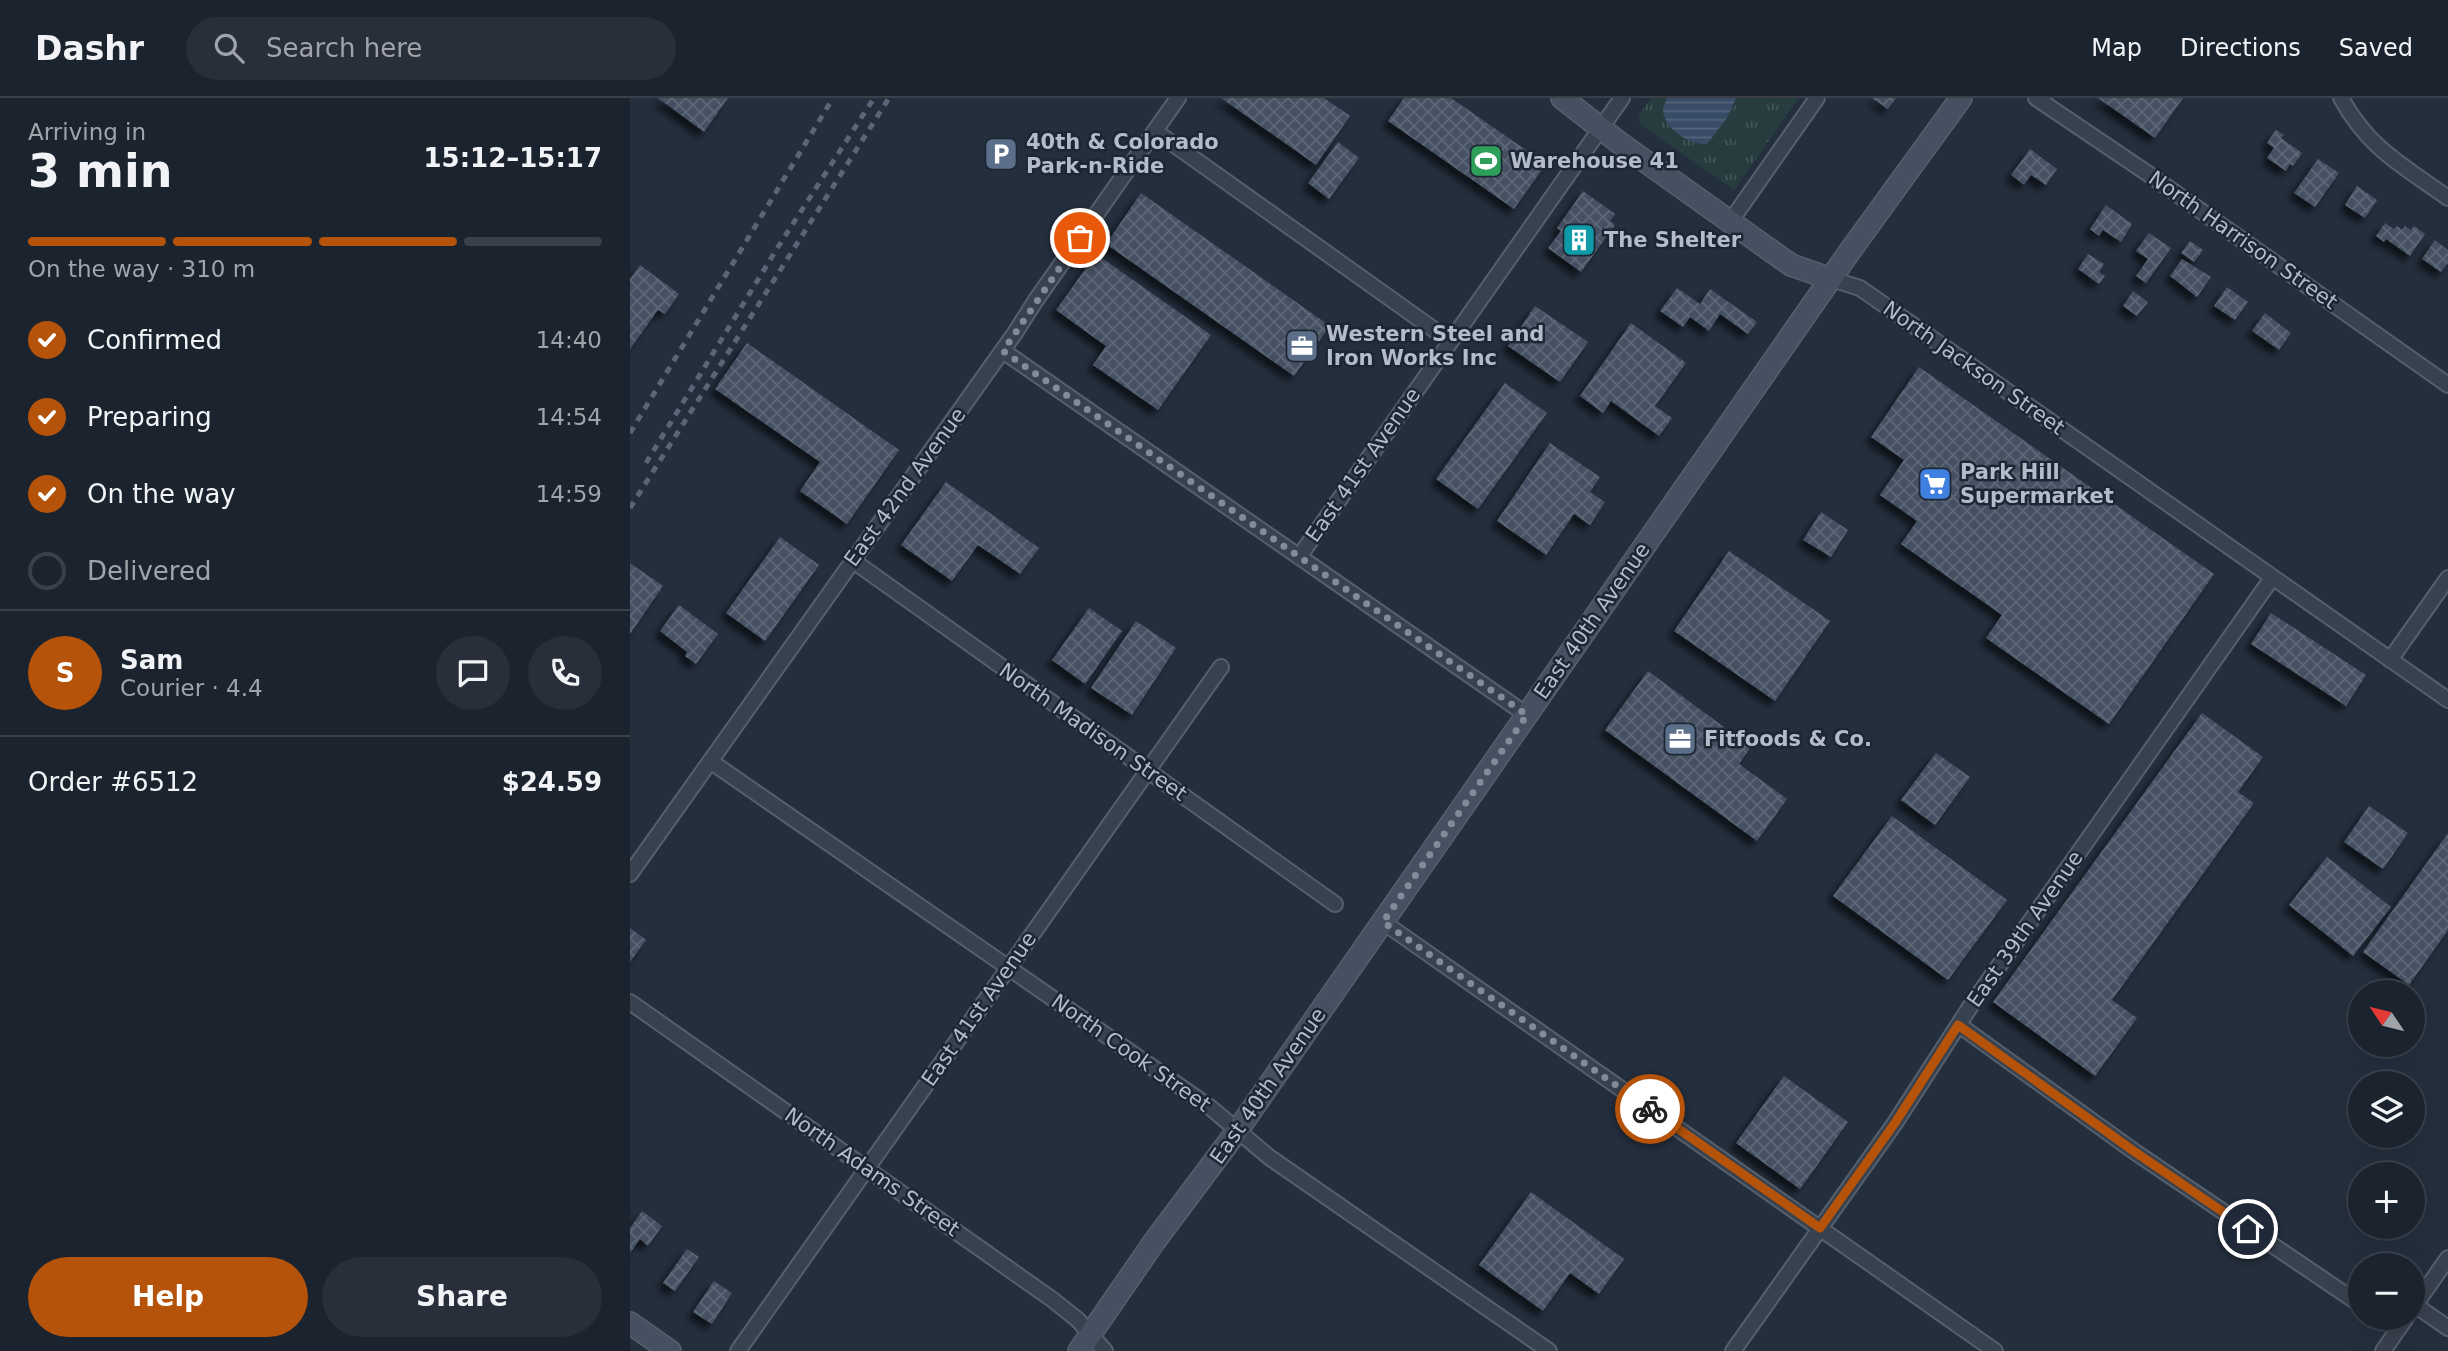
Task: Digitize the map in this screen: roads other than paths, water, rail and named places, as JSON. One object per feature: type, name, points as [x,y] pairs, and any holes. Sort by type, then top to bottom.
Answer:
[{"type":"street","name":"East 42nd Avenue","points":[[630,874],[1003,351],[1178,98]]},
{"type":"street","name":"North Jackson Street","points":[[1562,98],[1791,265],[1860,288],[2448,700]]},
{"type":"street","name":"East 41st Avenue","points":[[1299,557],[1622,98]]},
{"type":"street","points":[[1730,222],[1817,98]]},
{"type":"street","name":"East 40th Avenue","points":[[1085,1343],[1154,1242],[1237,1131],[1831,279],[1961,98]]},
{"type":"street","name":"North Harrison Street","points":[[2036,98],[2159,181],[2448,385]]},
{"type":"street","points":[[2341,98],[2353,120],[2372,143],[2448,198]]},
{"type":"street","points":[[1155,131],[1450,341]]},
{"type":"street","points":[[1003,351],[1527,715]]},
{"type":"street","name":"North Madison Street","points":[[852,560],[1335,904]]},
{"type":"street","name":"East 39th Avenue","points":[[1733,1351],[1895,1123],[1958,1025],[2272,578]]},
{"type":"street","points":[[2390,660],[2448,578]]},
{"type":"street","name":"East 41st Avenue","points":[[737,1351],[1221,667]]},
{"type":"street","name":"North Cook Street","points":[[710,761],[1210,1108],[1269,1157],[1549,1351]]},
{"type":"street","points":[[1383,922],[1995,1351]]},
{"type":"street","name":"North Adams Street","points":[[630,1002],[1053,1300],[1075,1317],[1085,1343],[1105,1351]]},
{"type":"street","points":[[1958,1025],[2147,1160],[2348,1296]]},
{"type":"street","points":[[2425,1291],[2448,1258]]},
{"type":"street","points":[[2425,1314],[2448,1328]]},
{"type":"street","points":[[630,1323],[670,1351]]},
{"type":"street","points":[[2383,1351],[2398,1330]]},
{"type":"water","points":[[1667,98],[1736,98],[1727,118],[1707,144],[1700,144],[1686,139],[1668,123],[1663,110]]},
{"type":"railway","points":[[630,433],[833,98]]},
{"type":"railway","points":[[646,463],[778,247],[874,98]]},
{"type":"railway","points":[[630,508],[889,98]]},
{"type":"place","name":"40th & Colorado Park-n-Ride","points":[[1001,154]]},
{"type":"place","name":"Warehouse 41","points":[[1486,161]]},
{"type":"place","name":"The Shelter","points":[[1579,240]]},
{"type":"place","name":"Western Steel and Iron Works Inc","points":[[1302,346]]},
{"type":"place","name":"Park Hill Supermarket","points":[[1935,484]]},
{"type":"place","name":"Fitfoods & Co.","points":[[1680,739]]}]
